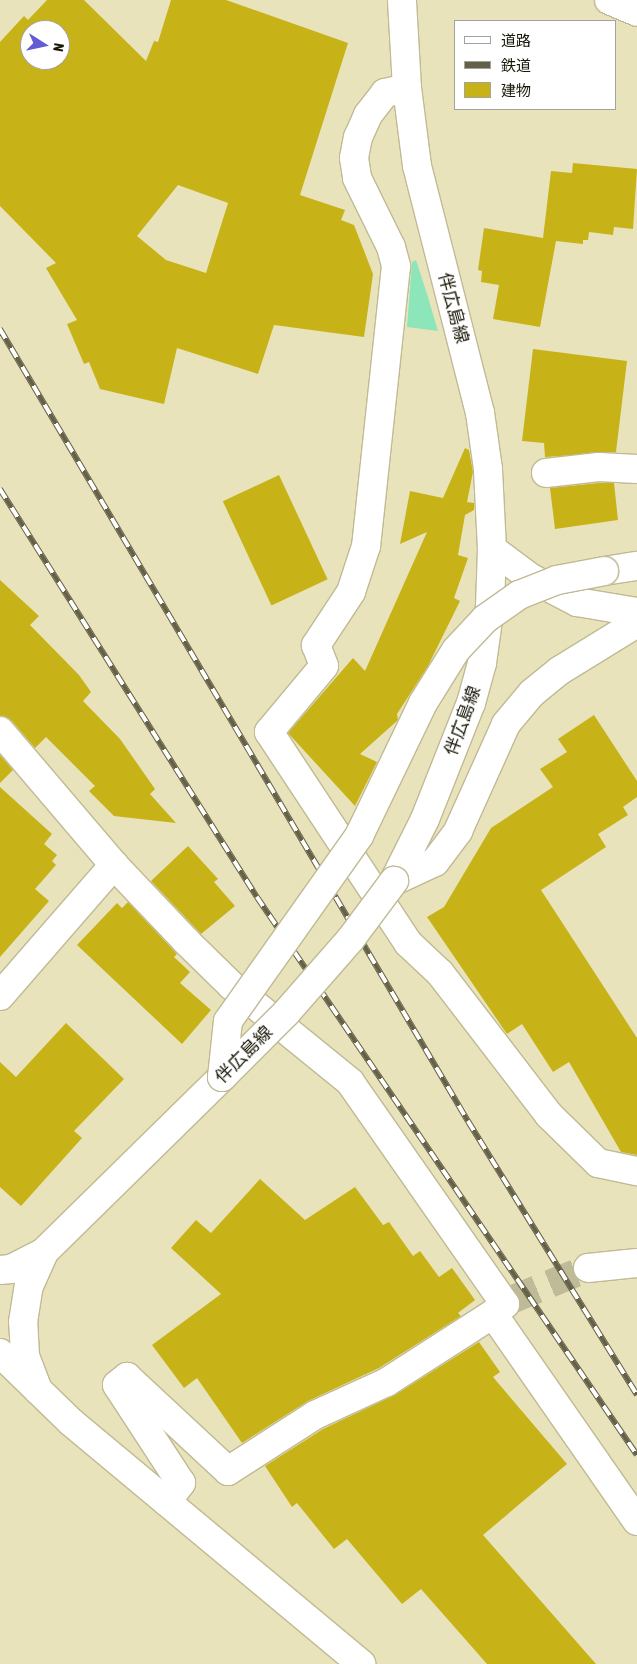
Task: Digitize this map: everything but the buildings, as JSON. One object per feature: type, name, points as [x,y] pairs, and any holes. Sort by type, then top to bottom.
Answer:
[{"type":"street","name":"伴広島線","points":[[0,1270],[11,1269],[44,1252],[222,1077],[318,977],[350,940],[394,881],[425,819],[471,703],[482,663],[488,615],[492,549],[488,468],[480,413],[417,166],[407,88],[402,0]]},
{"type":"street","points":[[609,0],[637,12]]},
{"type":"street","points":[[407,88],[385,93],[368,115],[358,137],[354,158],[357,178],[391,247],[396,266],[366,546],[351,592],[316,645],[324,666],[269,732],[408,943],[440,973],[549,1115],[598,1163],[637,1171]]},
{"type":"street","points":[[546,473],[599,468],[637,469]]},
{"type":"street","points":[[492,549],[531,578],[578,602],[637,612]]},
{"type":"street","points":[[222,1077],[228,1021],[359,836],[423,703],[456,650],[486,619],[519,595],[557,580],[637,566]]},
{"type":"street","points":[[394,881],[435,862],[458,832],[506,724],[532,693],[559,671],[637,623]]},
{"type":"street","points":[[0,730],[114,865],[232,986],[350,1082],[503,1306],[637,1520]]},
{"type":"street","points":[[0,996],[114,865]]},
{"type":"street","points":[[38,1390],[25,1356],[23,1322],[29,1286],[44,1252]]},
{"type":"street","points":[[588,1268],[637,1263]]},
{"type":"street","points":[[167,1502],[181,1483],[117,1385],[127,1377],[228,1471],[315,1415],[387,1382],[503,1306]]},
{"type":"street","points":[[0,1354],[38,1390],[167,1502],[361,1664]]},
{"type":"green space","points":[[416,260],[438,331],[407,327],[412,262]]},
{"type":"tunnel","points":[[511,1300],[588,1268]]},
{"type":"railway","points":[[0,329],[468,1121],[637,1395]]},
{"type":"railway","points":[[0,489],[257,897],[637,1455]]}]
